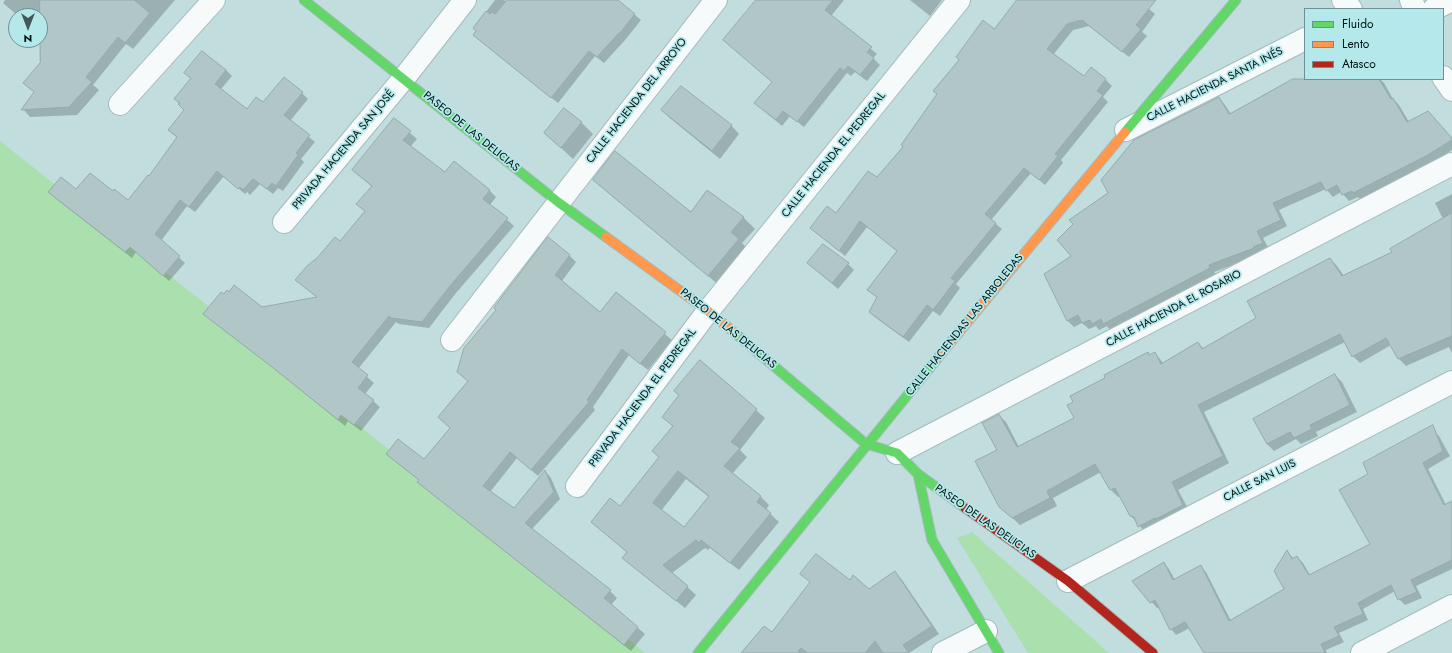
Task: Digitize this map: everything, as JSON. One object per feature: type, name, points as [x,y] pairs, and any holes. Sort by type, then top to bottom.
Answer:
[{"type":"street","points":[[120,104],[214,0]]},
{"type":"street","name":"PASEO DE LAS DELICIAS","points":[[304,0],[558,202],[708,311],[866,444],[897,453],[918,474],[1068,581],[1153,653]]},
{"type":"street","name":"PRIVADA HACIENDA SAN JOSÉ","points":[[284,222],[404,78],[465,0]]},
{"type":"street","name":"CALLE HACIENDA DEL ARROYO","points":[[452,340],[716,0]]},
{"type":"street","name":"CALLE HACIENDA EL PEDREGAL","points":[[708,311],[959,0]]},
{"type":"street","name":"CALLE HACIENDAS LAS ARBOLEDAS","points":[[698,653],[866,444],[1124,130],[1236,0]]},
{"type":"street","points":[[1343,0],[1350,8]]},
{"type":"street","points":[[1436,8],[1452,0]]},
{"type":"street","name":"CALLE HACIENDA SANTA INÉS","points":[[1124,130],[1304,40]]},
{"type":"street","points":[[1444,78],[1452,90]]},
{"type":"street","name":"CALLE HACIENDA EL ROSARIO","points":[[897,453],[1452,164]]},
{"type":"street","name":"PRIVADA HACIENDA EL PEDREGAL","points":[[577,486],[708,311]]},
{"type":"street","name":"CALLE SAN LUIS","points":[[1068,581],[1452,382]]},
{"type":"street","points":[[918,474],[932,540],[999,653]]},
{"type":"street","points":[[1362,653],[1452,606]]},
{"type":"street","points":[[943,653],[986,631]]},
{"type":"green space","points":[[0,141],[644,652],[644,653],[0,653]]},
{"type":"green space","points":[[972,532],[1109,653],[1028,653],[957,538]]},
{"type":"building","points":[[40,0],[134,0],[150,13],[125,43],[118,37],[86,77],[92,82],[69,107],[21,110],[34,92],[23,83],[40,63],[40,48],[48,48],[48,8],[40,8]]},
{"type":"building","points":[[507,0],[618,0],[635,14],[620,33],[597,57],[589,51],[551,98],[473,35],[476,31],[473,28],[486,11],[490,14],[492,12],[495,14]]},
{"type":"building","points":[[756,0],[833,0],[825,10],[872,47],[867,52],[874,58],[860,75],[848,66],[844,71],[840,68],[797,122],[783,111],[776,120],[754,103],[772,82],[723,40]]},
{"type":"building","points":[[1017,0],[1156,0],[1136,25],[1141,29],[1122,52],[1082,20],[1067,24],[1047,49],[1084,76],[1091,67],[1106,79],[1097,91],[1103,95],[1055,154],[1058,156],[1039,180],[1024,168],[985,214],[996,223],[951,278],[955,281],[933,310],[927,305],[903,337],[869,312],[877,297],[867,290],[897,251],[860,221],[839,251],[810,228],[827,206],[836,213],[868,171],[877,177],[903,147],[901,145],[937,94],[933,91],[959,60],[956,57],[983,20],[994,29]]},
{"type":"building","points":[[202,51],[226,70],[215,84],[247,109],[256,97],[263,102],[284,77],[303,92],[284,115],[310,135],[296,153],[298,155],[276,186],[272,183],[267,189],[253,179],[243,190],[240,187],[238,189],[217,171],[189,207],[180,200],[155,234],[180,256],[163,276],[130,247],[125,252],[48,192],[61,177],[76,189],[90,173],[113,191],[114,189],[128,200],[148,175],[149,176],[177,137],[168,130],[184,110],[178,104],[180,103],[174,99],[191,78],[184,73]]},
{"type":"building","points":[[1293,79],[1380,80],[1391,99],[1393,98],[1407,122],[1428,111],[1452,138],[1452,140],[1426,156],[1353,193],[1352,191],[1342,195],[1337,185],[1326,191],[1321,182],[1273,203],[1281,220],[1257,231],[1263,243],[1253,247],[1254,248],[1209,265],[1210,268],[1103,324],[1101,319],[1092,324],[1090,320],[1082,323],[1078,315],[1067,321],[1044,274],[1071,256],[1057,240],[1073,224],[1069,220],[1108,193],[1101,180],[1134,140],[1219,97],[1229,114]]},
{"type":"building","points":[[681,86],[732,125],[712,151],[661,110]]},
{"type":"building","points":[[564,108],[582,122],[561,148],[544,133]]},
{"type":"building","points":[[394,118],[411,131],[403,140],[445,172],[454,161],[490,190],[483,199],[508,218],[450,286],[422,322],[391,318],[389,316],[352,362],[368,375],[358,388],[374,400],[354,425],[341,415],[338,420],[203,314],[221,292],[224,294],[227,290],[229,292],[234,285],[262,307],[317,297],[295,280],[335,237],[340,241],[365,211],[356,204],[372,186],[352,170]]},
{"type":"building","points":[[615,151],[691,212],[707,190],[744,217],[731,232],[739,239],[708,276],[593,180]]},
{"type":"building","points":[[1452,213],[1452,336],[1398,359],[1386,338],[1352,357],[1340,334],[1198,405],[1223,456],[1172,482],[1183,505],[1138,527],[1134,517],[1130,516],[1115,488],[1110,490],[1095,464],[1047,491],[1050,498],[1012,518],[999,507],[975,461],[997,450],[982,423],[999,414],[1017,447],[1074,418],[1067,405],[1073,402],[1070,396],[1105,378],[1104,375],[1148,352],[1149,355],[1155,352],[1161,364],[1198,342],[1202,349],[1256,318],[1247,301],[1330,258],[1342,276],[1392,252],[1390,249]]},
{"type":"building","points":[[548,237],[570,255],[555,275],[600,312],[616,292],[666,332],[640,364],[622,349],[587,400],[589,402],[531,470],[510,452],[483,486],[514,508],[545,470],[554,492],[525,523],[611,590],[604,598],[638,627],[624,645],[417,482],[419,480],[386,454],[398,439],[424,459],[450,428],[438,417],[468,381],[457,372],[464,348],[496,310],[494,308]]},
{"type":"building","points":[[823,244],[849,263],[832,283],[807,263]]},
{"type":"building","points":[[700,360],[757,409],[731,442],[740,448],[724,466],[761,496],[757,502],[771,513],[730,563],[701,540],[699,543],[696,540],[663,565],[688,586],[676,601],[622,558],[627,552],[591,522],[610,498],[620,506],[659,457],[652,451],[673,426],[662,417],[679,395],[674,391]],"holes":[[[678,471],[709,496],[684,527],[653,503]]]},
{"type":"building","points":[[1335,374],[1350,405],[1310,425],[1312,429],[1294,438],[1290,432],[1267,444],[1253,419]]},
{"type":"building","points":[[1433,425],[1443,451],[1423,463],[1444,505],[1452,501],[1452,560],[1411,580],[1417,592],[1398,600],[1391,585],[1358,603],[1363,614],[1334,627],[1339,636],[1321,644],[1325,653],[1204,653],[1185,622],[1170,630],[1155,600],[1150,603],[1132,581],[1164,562],[1173,580],[1201,565],[1229,621],[1284,589],[1274,571],[1287,550],[1292,559],[1297,556],[1309,575],[1370,544],[1339,490],[1368,474],[1363,463]]},
{"type":"building","points":[[816,554],[850,580],[853,575],[869,589],[895,571],[932,626],[903,645],[909,653],[883,653],[875,641],[865,653],[808,653],[801,648],[798,651],[800,653],[741,653],[764,626],[772,632],[810,582],[800,574]]},
{"type":"traffic: fast","points":[[304,0],[558,202],[606,237]]},
{"type":"traffic: fast","points":[[1125,132],[1236,0]]},
{"type":"traffic: fast","points":[[736,334],[866,444],[897,453],[918,474],[965,508]]},
{"type":"traffic: fast","points":[[698,653],[936,360]]},
{"type":"traffic: fast","points":[[918,474],[932,540],[999,653]]},
{"type":"traffic: slow","points":[[936,360],[1125,132]]},
{"type":"traffic: slow","points":[[606,237],[708,311],[736,334]]},
{"type":"traffic: jam","points":[[965,508],[1068,581],[1153,653]]}]
